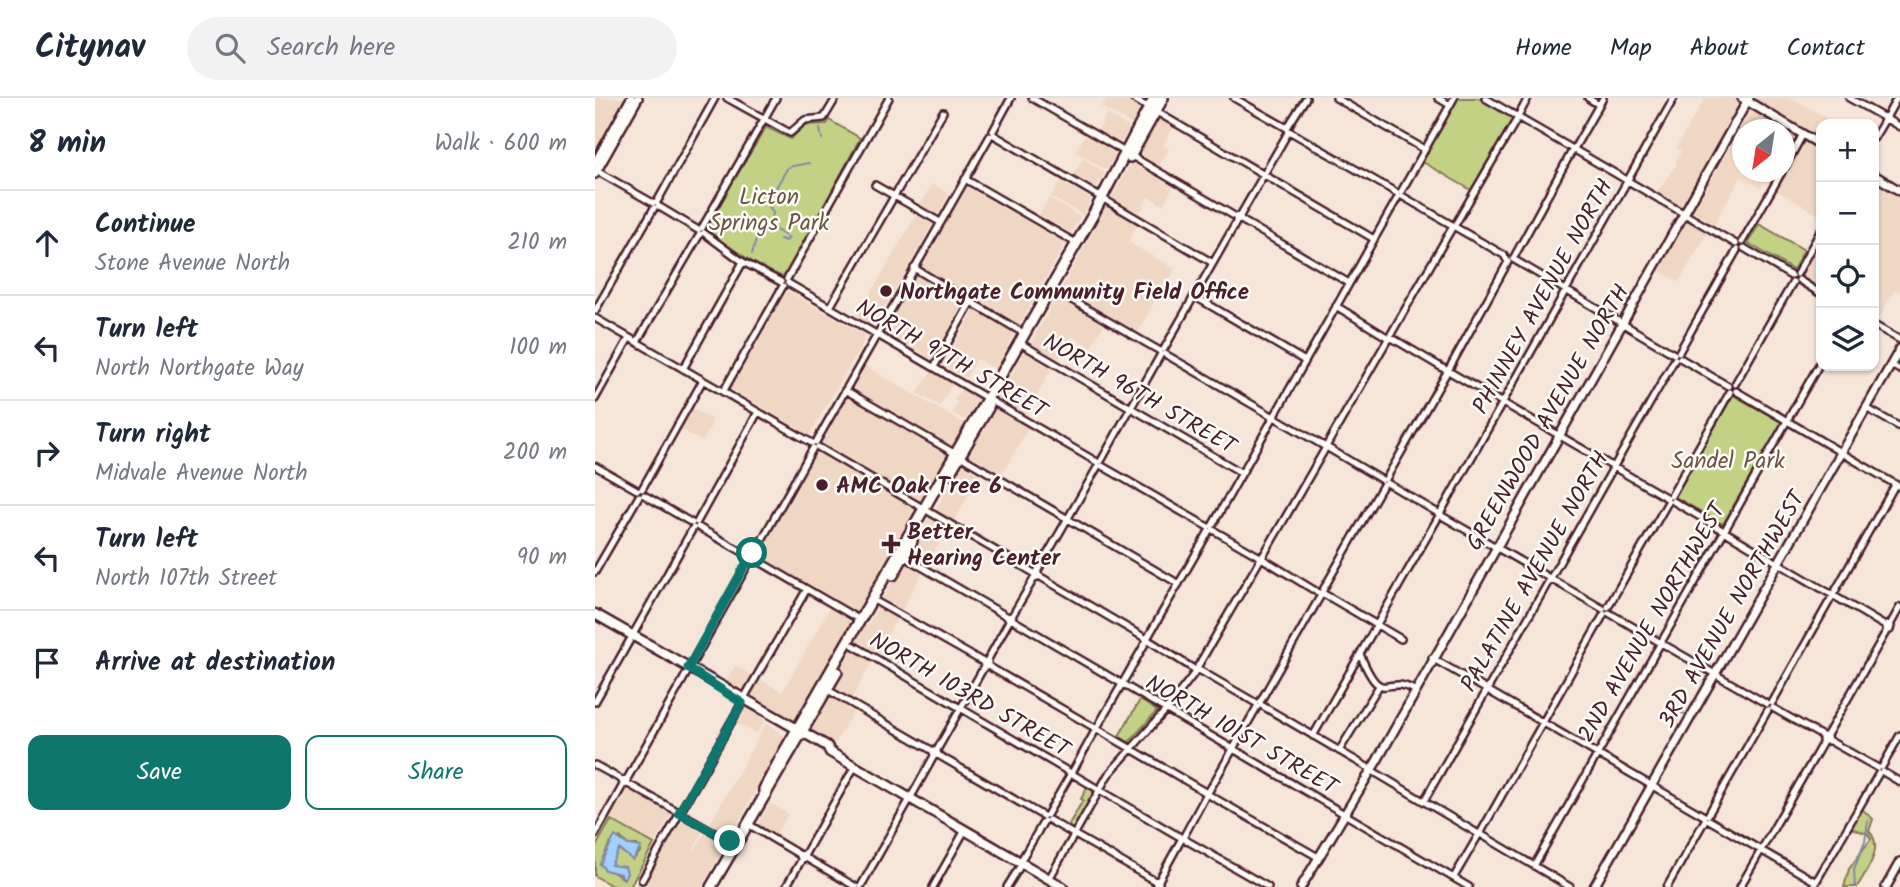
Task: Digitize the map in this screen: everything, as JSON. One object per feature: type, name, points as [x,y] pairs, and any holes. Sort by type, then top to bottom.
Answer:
[{"type":"highway","points":[[799,733],[860,620],[926,510],[1076,243],[1128,154],[1141,137],[1154,98]]},
{"type":"highway","points":[[1128,154],[1143,118],[1163,98]]},
{"type":"highway","points":[[1141,137],[1143,118]]},
{"type":"highway","points":[[712,887],[764,794],[764,789],[828,690],[904,556],[926,510]]},
{"type":"main road","points":[[595,170],[631,98]]},
{"type":"main road","points":[[595,170],[638,98]]},
{"type":"main road","points":[[1746,99],[1816,142]]},
{"type":"main road","name":"GREENWOOD AVENUE NORTH","points":[[1301,887],[1559,436],[1746,99]]},
{"type":"main road","points":[[1879,178],[1900,191]]},
{"type":"main road","name":"3RD AVENUE NORTHWEST","points":[[1594,887],[1900,349]]},
{"type":"main road","points":[[595,614],[799,733],[827,746],[830,752],[1063,887]]},
{"type":"main road","points":[[1886,887],[1900,862]]},
{"type":"street","points":[[595,311],[715,98]]},
{"type":"street","points":[[727,98],[790,133],[807,119],[824,118],[837,98]]},
{"type":"street","points":[[637,342],[776,98]]},
{"type":"street","points":[[723,392],[889,98]]},
{"type":"street","points":[[595,835],[1011,98]]},
{"type":"street","points":[[1033,98],[1349,283]]},
{"type":"street","points":[[1132,98],[1374,239]]},
{"type":"street","points":[[1234,98],[1898,486],[1667,887]]},
{"type":"street","points":[[747,824],[859,887],[1305,98]]},
{"type":"street","points":[[1336,98],[1424,149]]},
{"type":"street","points":[[1437,98],[1450,105]]},
{"type":"street","points":[[1007,887],[1454,98]]},
{"type":"street","points":[[1485,98],[1816,291]]},
{"type":"street","points":[[1049,879],[1100,790],[1129,748],[1166,710],[1197,669],[1528,98]]},
{"type":"street","points":[[1588,98],[1599,104]]},
{"type":"street","points":[[828,690],[1158,884],[1602,98]]},
{"type":"street","name":"PHINNEY AVENUE NORTH","points":[[1313,736],[1674,98]]},
{"type":"street","points":[[1849,98],[1900,127]]},
{"type":"street","points":[[1879,129],[1897,98]]},
{"type":"street","points":[[830,307],[943,112]]},
{"type":"street","points":[[992,134],[1213,263]]},
{"type":"street","points":[[1795,148],[1803,134]]},
{"type":"street","name":"NORTH 97TH STREET","points":[[595,170],[701,231],[743,262],[830,307],[1401,639]]},
{"type":"street","points":[[965,178],[1076,243]]},
{"type":"street","name":"PALATINE AVENUE NORTH","points":[[1424,801],[1776,182]]},
{"type":"street","points":[[875,185],[940,222]]},
{"type":"street","points":[[1454,877],[1816,239]]},
{"type":"street","points":[[683,369],[743,262]]},
{"type":"street","name":"NORTH 96TH STREET","points":[[914,268],[1025,334]]},
{"type":"street","points":[[1051,288],[1900,782]]},
{"type":"street","points":[[1194,296],[1305,360]]},
{"type":"street","points":[[934,367],[971,302]]},
{"type":"street","points":[[1336,306],[1900,635]]},
{"type":"street","points":[[595,318],[1570,887]]},
{"type":"street","points":[[1879,328],[1900,341]]},
{"type":"street","points":[[595,399],[629,338]]},
{"type":"street","name":"NORTH 96TH STREET","points":[[1020,343],[1242,473]]},
{"type":"street","points":[[1891,365],[1900,370]]},
{"type":"street","name":"2ND AVENUE NORTHWEST","points":[[1534,866],[1816,370]]},
{"type":"street","points":[[595,572],[702,380]]},
{"type":"street","points":[[845,390],[1179,584]]},
{"type":"street","points":[[1866,408],[1900,427]]},
{"type":"street","points":[[595,702],[758,412]]},
{"type":"street","name":"NORTH 103RD STREET","points":[[595,466],[860,620]]},
{"type":"street","name":"NORTH 101ST STREET","points":[[904,556],[1468,887]]},
{"type":"street","points":[[642,880],[807,589]]},
{"type":"street","points":[[877,602],[1318,857]]},
{"type":"street","points":[[1740,887],[1900,607]]},
{"type":"street","name":"NORTH 103RD STREET","points":[[852,645],[1268,887]]},
{"type":"street","points":[[1360,654],[1369,677],[1379,686],[1389,688],[1405,685],[1414,690]]},
{"type":"street","points":[[1432,658],[1652,785],[1814,884],[1900,735]]},
{"type":"street","points":[[1339,751],[1379,686]]},
{"type":"street","points":[[595,765],[736,844]]},
{"type":"street","points":[[786,887],[855,766]]},
{"type":"street","points":[[933,887],[965,830]]},
{"type":"shaded area","points":[[595,98],[626,98],[595,153]]},
{"type":"shaded area","points":[[1107,98],[1122,98],[1142,109],[1133,125],[1101,107]]},
{"type":"shaded area","points":[[1705,98],[1734,98],[1742,103],[1681,208],[1656,193],[1677,164],[1675,162],[1681,151],[1676,148]]},
{"type":"shaded area","points":[[1758,98],[1792,98],[1828,119],[1816,119],[1816,213],[1764,183],[1761,188],[1750,182],[1795,182],[1795,119],[1746,119]]},
{"type":"shaded area","points":[[1107,114],[1130,128],[1121,143],[1098,130]]},
{"type":"shaded area","points":[[1157,117],[1174,127],[1163,145],[1169,149],[1159,166],[1137,153]]},
{"type":"shaded area","points":[[1085,135],[1116,153],[1107,170],[1075,152]]},
{"type":"shaded area","points":[[1732,143],[1732,182],[1738,182],[1714,224],[1693,211]]},
{"type":"shaded area","points":[[1083,158],[1105,173],[1096,188],[1073,175]]},
{"type":"shaded area","points":[[1131,163],[1173,187],[1163,205],[1148,197],[1139,213],[1111,198]]},
{"type":"shaded area","points":[[1060,181],[1091,199],[1083,215],[1051,197]]},
{"type":"shaded area","points":[[932,184],[949,194],[937,215],[920,205]]},
{"type":"shaded area","points":[[1879,185],[1900,198],[1900,292],[1895,290],[1879,318]]},
{"type":"shaded area","points":[[967,187],[1065,243],[1019,326],[921,268]]},
{"type":"shaded area","points":[[1049,198],[1080,217],[1071,233],[1039,215]]},
{"type":"shaded area","points":[[1106,207],[1137,225],[1128,242],[1175,269],[1170,279],[1167,278],[1138,332],[1062,288]]},
{"type":"shaded area","points":[[916,215],[932,225],[874,327],[857,317]]},
{"type":"shaded area","points":[[1686,220],[1707,233],[1679,282],[1658,270]]},
{"type":"shaded area","points":[[1816,250],[1816,284],[1801,275]]},
{"type":"shaded area","points":[[917,275],[964,303],[932,359],[885,332]]},
{"type":"shaded area","points":[[787,291],[867,336],[809,435],[731,389]]},
{"type":"shaded area","points":[[1056,297],[1104,325],[1091,347],[1071,336],[1058,359],[1031,343]]},
{"type":"shaded area","points":[[975,309],[1015,332],[995,369],[977,359],[966,378],[943,366]]},
{"type":"shaded area","points":[[1024,352],[1052,368],[1026,415],[998,398]]},
{"type":"shaded area","points":[[865,366],[965,424],[953,446],[852,388]]},
{"type":"shaded area","points":[[931,372],[952,384],[940,406],[917,393]]},
{"type":"shaded area","points":[[961,389],[978,399],[965,420],[952,413],[958,403],[954,400]]},
{"type":"shaded area","points":[[847,397],[947,455],[921,501],[821,443]]},
{"type":"shaded area","points":[[692,408],[713,420],[703,442],[680,429]]},
{"type":"shaded area","points":[[993,408],[1028,429],[1002,474],[967,454]]},
{"type":"shaded area","points":[[816,451],[918,510],[858,616],[755,556]]},
{"type":"shaded area","points":[[962,464],[980,475],[954,521],[935,511]]},
{"type":"shaded area","points":[[930,517],[948,528],[846,708],[853,712],[833,746],[811,734],[811,729],[751,697],[749,691],[756,677],[782,692],[831,606],[867,626]]},
{"type":"shaded area","points":[[735,665],[753,676],[745,690],[740,691],[725,683]]},
{"type":"shaded area","points":[[745,708],[765,720],[757,734],[733,721]]},
{"type":"shaded area","points":[[766,723],[786,737],[730,837],[708,827]]},
{"type":"shaded area","points":[[624,786],[671,814],[654,844],[607,817]]},
{"type":"shaded area","points":[[770,803],[788,814],[775,836],[757,826]]},
{"type":"shaded area","points":[[684,822],[702,832],[692,854],[706,831],[726,843],[702,887],[644,887],[643,883],[662,849],[665,850],[680,823]]},
{"type":"green space","points":[[1458,98],[1478,98],[1513,118],[1471,190],[1421,161]]},
{"type":"green space","name":"Licton Springs Park","points":[[829,120],[860,138],[788,275],[783,277],[762,268],[707,232],[705,228],[766,127],[791,139],[805,125],[827,124]]},
{"type":"green space","points":[[1759,224],[1804,250],[1793,270],[1748,243]]},
{"type":"green space","name":"Sandel Park","points":[[1733,395],[1782,422],[1723,524],[1675,497]]},
{"type":"green space","points":[[1140,700],[1157,711],[1129,742],[1119,736]]},
{"type":"green space","points":[[1087,787],[1095,792],[1075,830],[1068,826]]},
{"type":"green space","points":[[1862,809],[1873,819],[1869,831],[1875,852],[1857,887],[1844,887],[1849,869],[1871,839],[1868,834],[1851,828]]},
{"type":"green space","points":[[611,820],[654,844],[630,887],[614,887],[595,876],[595,848]],"holes":[[[620,837],[628,845],[637,845],[641,851],[633,860],[619,849],[610,861],[624,879],[600,864],[609,845]]]},
{"type":"water","points":[[615,836],[628,845],[641,847],[633,860],[619,849],[611,865],[625,867],[627,873],[624,879],[620,874],[605,870],[600,864]]},
{"type":"waterway","points":[[820,129],[822,139]]},
{"type":"waterway","points":[[780,239],[786,241],[789,238],[771,227],[773,213],[767,203],[788,167],[809,163]]},
{"type":"waterway","points":[[1384,216],[1393,199]]},
{"type":"waterway","points":[[752,254],[756,240],[770,228]]},
{"type":"waterway","points":[[1671,708],[1685,714]]},
{"type":"waterway","points":[[1855,887],[1854,869],[1865,842],[1868,820]]},
{"type":"place","name":"Northgate Community Field Office","points":[[886,291]]},
{"type":"place","name":"AMC Oak Tree 6","points":[[822,485]]},
{"type":"place","name":"Better Hearing Center","points":[[891,544]]},
{"type":"route","points":[[730,841],[679,813],[742,703],[688,668],[750,561],[748,556],[752,553]]}]
